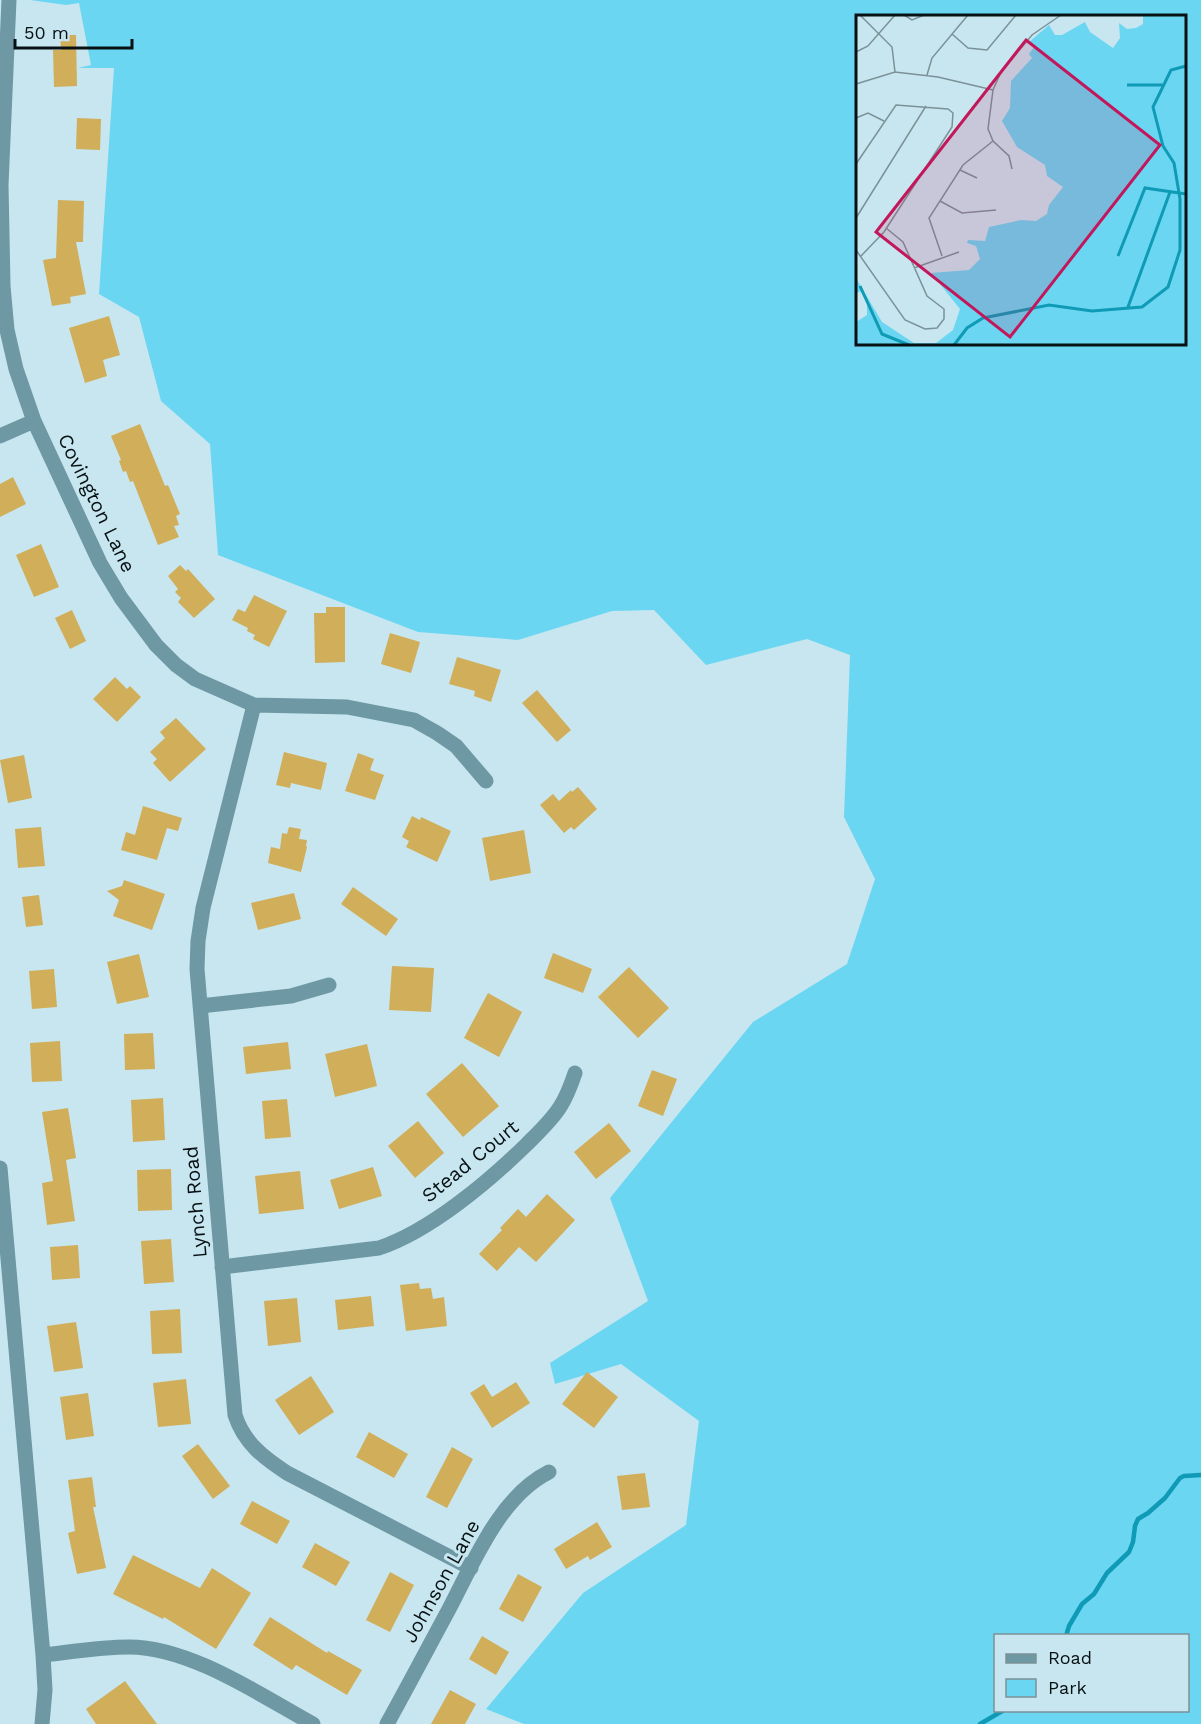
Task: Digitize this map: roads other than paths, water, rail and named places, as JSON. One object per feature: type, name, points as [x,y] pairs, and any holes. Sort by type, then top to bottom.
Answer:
[{"type":"street","name":"Covington Lane","points":[[9,0],[1,185],[3,286],[7,330],[16,369],[34,421],[100,563],[121,598],[156,645],[176,665],[195,679],[254,705],[347,707],[414,720],[456,746],[486,781]]},
{"type":"street","points":[[0,436],[34,421]]},
{"type":"street","name":"Lynch Road","points":[[254,705],[203,908],[197,960],[235,1415],[239,1427],[249,1442],[263,1457],[287,1473],[471,1568]]},
{"type":"street","points":[[200,1006],[291,996],[329,985]]},
{"type":"street","name":"Stead Court","points":[[222,1267],[379,1248],[397,1242],[453,1207],[508,1162],[546,1125],[561,1106],[571,1088],[574,1073]]},
{"type":"street","points":[[0,1168],[43,1655],[45,1690],[42,1724]]},
{"type":"street","name":"Johnson Lane","points":[[387,1724],[490,1532],[515,1497],[536,1479],[549,1472]]},
{"type":"street","points":[[43,1655],[130,1647],[168,1652],[194,1660],[313,1724]]},
{"type":"waterway","points":[[1067,1634],[1082,1604],[1094,1594],[1107,1573],[1129,1552],[1138,1519],[1165,1498],[1180,1478],[1201,1475]]},
{"type":"waterway","points":[[980,1724],[1001,1712]]}]
